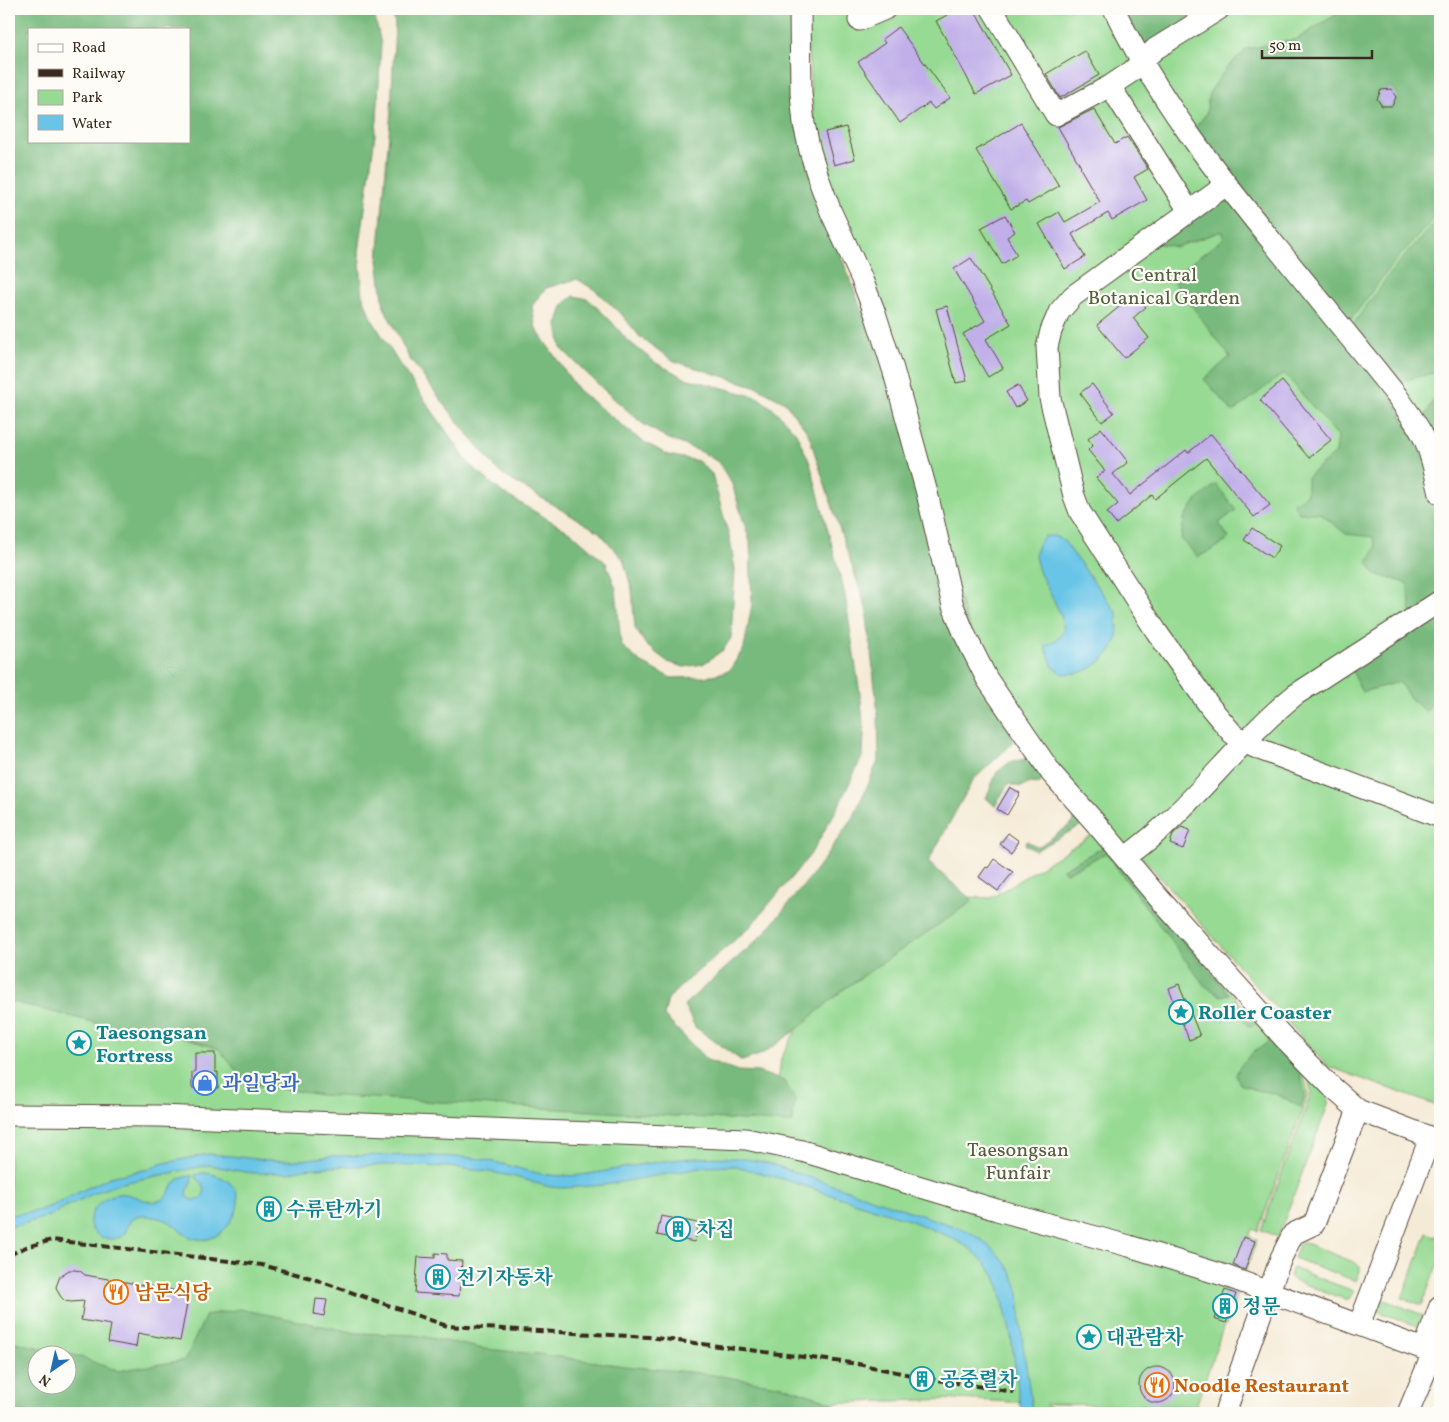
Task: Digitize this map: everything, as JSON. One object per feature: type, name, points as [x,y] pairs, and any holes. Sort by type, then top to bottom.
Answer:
[{"type":"street","points":[[800,9],[801,93],[804,124],[810,151],[831,212],[861,277],[875,313],[927,493],[954,606],[964,635],[987,678],[1052,774],[1163,903],[1285,1039],[1333,1088],[1358,1110],[1435,1140],[1358,1325]]},
{"type":"street","points":[[859,20],[885,9]]},
{"type":"street","points":[[992,9],[1056,115],[1110,86],[1131,72],[1155,49],[1219,9]]},
{"type":"street","points":[[1114,9],[1128,38],[1153,81],[1226,185],[1398,396],[1423,436],[1430,453],[1440,494]]},
{"type":"street","points":[[1110,86],[1189,212]]},
{"type":"street","points":[[1226,185],[1072,296],[1059,312],[1051,331],[1047,348],[1050,398],[1074,496],[1080,512],[1156,631],[1232,733],[1244,742],[1275,755],[1440,817]]},
{"type":"street","points":[[1126,858],[1166,824],[1244,742],[1295,695],[1440,601]]},
{"type":"street","points":[[1225,1413],[1281,1258],[1292,1234],[1314,1224],[1358,1110]]},
{"type":"street","points":[[9,1115],[177,1116],[746,1138],[802,1151],[1222,1275],[1432,1352]]},
{"type":"street","points":[[1408,1413],[1432,1352],[1440,1306]]},
{"type":"green space","points":[[9,9],[373,9],[381,44],[377,120],[359,252],[363,297],[371,318],[400,365],[470,465],[503,493],[573,534],[606,563],[616,589],[621,645],[640,662],[671,678],[704,677],[729,671],[744,648],[752,604],[750,542],[732,484],[718,462],[702,452],[669,439],[643,424],[603,389],[561,348],[557,325],[564,304],[574,296],[588,299],[627,340],[656,363],[685,378],[757,397],[775,410],[796,433],[810,463],[845,595],[861,701],[864,733],[863,755],[837,809],[810,855],[750,927],[685,982],[668,999],[664,1016],[707,1060],[738,1071],[758,1072],[784,1081],[795,1099],[792,1123],[321,1095],[246,1083],[219,1049],[180,1037],[133,1032],[9,1001]]},
{"type":"green space","points":[[392,9],[793,9],[796,83],[841,256],[896,400],[995,708],[1014,742],[973,780],[928,862],[973,901],[844,989],[796,1030],[762,1054],[742,1061],[695,1027],[684,1005],[763,935],[817,869],[854,816],[879,759],[878,714],[866,608],[808,433],[785,402],[757,387],[674,361],[641,338],[623,316],[595,290],[577,279],[546,288],[532,306],[536,329],[578,390],[639,439],[668,455],[698,461],[712,474],[730,540],[735,569],[731,638],[723,650],[703,664],[684,667],[668,662],[646,645],[635,628],[632,590],[623,559],[599,532],[501,474],[461,426],[409,358],[384,307],[378,260],[391,111],[395,24]]},
{"type":"green space","points":[[805,9],[1440,9],[1440,1107],[1327,1066],[1143,858],[1126,870],[1162,915],[1304,1074],[1308,1095],[1258,1231],[1252,1229],[1249,1237],[1257,1240],[1226,1326],[1224,1325],[1196,1406],[1046,1404],[1046,1406],[1050,1407],[1050,1412],[1032,1411],[1031,1403],[957,1399],[787,1404],[196,1366],[115,1378],[78,1359],[78,1344],[28,1344],[28,1352],[9,1347],[9,994],[776,1103],[781,1058],[800,1023],[807,1016],[967,897],[991,898],[1092,835],[1085,818],[999,683],[966,625],[815,144]]},
{"type":"green space","points":[[1120,9],[1211,9],[1148,45],[1142,44]]},
{"type":"green space","points":[[1345,9],[1440,9],[1440,211],[1390,267],[1346,326],[1194,129],[1206,114],[1209,93],[1225,70],[1246,49],[1297,39]]},
{"type":"green space","points":[[1231,202],[1393,400],[1429,469],[1440,517],[1440,596],[1411,615],[1408,584],[1376,575],[1368,562],[1376,547],[1373,537],[1346,534],[1320,513],[1299,513],[1293,503],[1307,494],[1307,477],[1336,453],[1338,436],[1284,373],[1233,412],[1204,379],[1230,357],[1171,278],[1224,238],[1222,231],[1176,247],[1156,243],[1213,205]]},
{"type":"green space","points":[[1440,217],[1440,369],[1433,373],[1394,383],[1350,329],[1393,269]]},
{"type":"green space","points":[[1437,392],[1440,392],[1440,467],[1421,421]]},
{"type":"green space","points":[[1216,484],[1236,510],[1219,523],[1229,538],[1221,545],[1198,557],[1181,539],[1184,519],[1195,502]]},
{"type":"green space","points":[[1440,608],[1438,693],[1426,712],[1410,698],[1399,682],[1362,692],[1350,666]]},
{"type":"green space","points":[[1026,759],[1036,765],[1045,778],[1039,784],[1031,783],[1021,787],[1008,784],[995,806],[986,798],[997,772],[1010,762]]},
{"type":"green space","points":[[1062,801],[1081,817],[1080,826],[1035,851],[1025,844],[1027,841],[1038,847],[1073,823],[1075,816]]},
{"type":"green space","points":[[1105,846],[1161,916],[1229,994],[1221,996],[1204,985],[1106,853],[1066,873],[1063,869]]},
{"type":"green space","points":[[1235,1000],[1256,1024],[1248,1026],[1231,1004]]},
{"type":"green space","points":[[1270,1041],[1300,1074],[1305,1095],[1301,1107],[1274,1093],[1255,1090],[1240,1084],[1236,1075],[1238,1069],[1250,1055]]},
{"type":"green space","points":[[1308,1073],[1328,1095],[1328,1105],[1278,1237],[1261,1230],[1311,1094]]},
{"type":"green space","points":[[1427,1233],[1440,1238],[1440,1257],[1422,1305],[1402,1298]]},
{"type":"green space","points":[[1300,1242],[1356,1263],[1360,1267],[1360,1271],[1356,1281],[1294,1258]]},
{"type":"green space","points":[[1292,1268],[1354,1291],[1349,1299],[1344,1299],[1293,1280],[1290,1276]]},
{"type":"green space","points":[[1382,1299],[1423,1315],[1419,1327],[1377,1311]]},
{"type":"green space","points":[[240,1309],[357,1333],[415,1335],[485,1349],[624,1366],[701,1373],[783,1386],[831,1402],[843,1413],[9,1413],[9,1341],[28,1345],[28,1394],[78,1394],[78,1356],[117,1371],[185,1360],[206,1315]]},
{"type":"water","points":[[1045,536],[1055,536],[1064,541],[1117,613],[1116,641],[1111,651],[1097,664],[1080,673],[1062,674],[1053,667],[1045,646],[1058,639],[1064,630],[1061,615],[1039,571],[1035,556],[1038,544]]},
{"type":"water","points":[[209,1154],[263,1160],[305,1160],[333,1156],[462,1157],[487,1160],[536,1173],[562,1176],[589,1174],[650,1163],[700,1158],[734,1158],[768,1163],[968,1231],[1001,1257],[1017,1284],[1021,1332],[1032,1413],[1021,1413],[1011,1336],[1000,1289],[994,1275],[971,1249],[950,1237],[909,1220],[736,1166],[706,1167],[604,1185],[563,1188],[550,1187],[511,1176],[449,1167],[383,1165],[302,1169],[289,1173],[254,1173],[209,1165],[118,1184],[65,1207],[52,1215],[20,1225],[9,1226],[9,1215],[37,1211],[53,1205],[110,1177]]},
{"type":"water","points":[[203,1173],[223,1178],[230,1183],[238,1197],[235,1214],[229,1224],[214,1237],[205,1239],[191,1238],[168,1221],[149,1216],[132,1219],[124,1234],[114,1239],[101,1237],[91,1227],[90,1218],[100,1202],[117,1194],[130,1195],[149,1201],[161,1200],[178,1180],[192,1175],[187,1195],[193,1200],[200,1199],[204,1193],[204,1188],[195,1175]]},
{"type":"building","points":[[958,9],[974,9],[1011,75],[976,94],[936,21]]},
{"type":"building","points":[[898,27],[950,98],[934,109],[929,103],[900,123],[858,62],[885,43],[882,39]]},
{"type":"building","points":[[1085,51],[1099,75],[1060,98],[1046,74]]},
{"type":"building","points":[[1391,89],[1396,97],[1392,106],[1382,106],[1377,99],[1381,90]]},
{"type":"building","points":[[1094,109],[1115,144],[1127,137],[1148,169],[1134,177],[1147,200],[1112,220],[1108,213],[1072,234],[1085,257],[1065,269],[1039,224],[1059,212],[1065,222],[1100,202],[1058,127]]},
{"type":"building","points":[[1021,123],[1059,186],[1028,204],[1026,201],[1011,209],[976,150]]},
{"type":"building","points":[[846,127],[855,159],[834,165],[825,132]]},
{"type":"building","points":[[1005,215],[1015,232],[1007,237],[1017,255],[1002,264],[981,228]]},
{"type":"building","points":[[971,258],[1011,324],[986,339],[1003,368],[988,377],[963,334],[985,321],[954,269]]},
{"type":"building","points":[[1135,294],[1146,307],[1133,318],[1149,338],[1124,358],[1097,325]]},
{"type":"building","points":[[947,306],[967,381],[956,383],[936,309]]},
{"type":"building","points":[[1282,381],[1331,440],[1309,458],[1260,400]]},
{"type":"building","points":[[1092,384],[1114,413],[1102,422],[1080,393]]},
{"type":"building","points":[[1018,385],[1027,401],[1015,408],[1006,392]]},
{"type":"building","points":[[1101,428],[1128,462],[1113,474],[1130,495],[1186,450],[1188,453],[1211,434],[1270,505],[1254,517],[1206,458],[1155,499],[1152,495],[1116,524],[1107,513],[1118,504],[1096,478],[1105,471],[1088,450],[1093,445],[1088,439]]},
{"type":"building","points":[[1252,528],[1280,546],[1272,558],[1244,540]]},
{"type":"building","points":[[1010,787],[1020,793],[1007,815],[997,809]]},
{"type":"building","points":[[1181,827],[1190,830],[1183,849],[1170,844],[1173,834]]},
{"type":"building","points":[[1008,833],[1019,841],[1011,852],[1000,844]]},
{"type":"building","points":[[994,859],[1013,872],[998,891],[979,877]]},
{"type":"building","points":[[1179,984],[1200,1036],[1189,1040],[1169,988]]},
{"type":"building","points":[[195,1053],[215,1053],[215,1072],[218,1072],[218,1088],[192,1088],[192,1072],[195,1072]]},
{"type":"building","name":"차집","points":[[661,1216],[698,1223],[695,1242],[657,1235]]},
{"type":"building","name":"정문","points":[[1243,1237],[1255,1241],[1245,1270],[1233,1265]]},
{"type":"building","name":"전기자동차","points":[[435,1253],[447,1254],[447,1260],[462,1261],[459,1296],[415,1293],[418,1257],[435,1258]]},
{"type":"building","points":[[69,1270],[80,1271],[85,1275],[189,1293],[180,1341],[138,1333],[136,1347],[108,1342],[111,1325],[81,1320],[84,1301],[65,1301],[58,1292],[56,1287],[60,1276]]},
{"type":"building","name":"정문","points":[[1225,1290],[1236,1294],[1226,1323],[1214,1319]]},
{"type":"building","points":[[316,1299],[327,1300],[324,1316],[314,1314]]},
{"type":"building","name":"Noodle Restaurant","points":[[1157,1367],[1164,1368],[1170,1372],[1174,1378],[1174,1392],[1170,1398],[1164,1402],[1157,1403],[1150,1402],[1144,1398],[1140,1392],[1139,1385],[1140,1378],[1144,1372],[1150,1368]]},
{"type":"railway","points":[[9,1255],[26,1247],[52,1240],[262,1265],[311,1278],[447,1326],[648,1337],[858,1364],[925,1378],[1014,1392]]},
{"type":"place","name":"Roller Coaster","points":[[1181,1012]]},
{"type":"place","name":"Taesongsan Fortress","points":[[79,1043]]},
{"type":"place","name":"과일당과","points":[[205,1083]]},
{"type":"place","name":"수류탄까기","points":[[269,1209]]},
{"type":"place","name":"차집","points":[[678,1229]]},
{"type":"place","name":"전기자동차","points":[[438,1277]]},
{"type":"place","name":"남문식당","points":[[116,1292]]},
{"type":"place","name":"정문","points":[[1225,1306]]},
{"type":"place","name":"대관람차","points":[[1089,1337]]},
{"type":"place","name":"공중렬차","points":[[922,1379]]},
{"type":"place","name":"Noodle Restaurant","points":[[1157,1385]]},
{"type":"park label","name":"Central Botanical Garden","points":[[1164,286]]},
{"type":"park label","name":"Taesongsan Funfair","points":[[1018,1160]]}]
